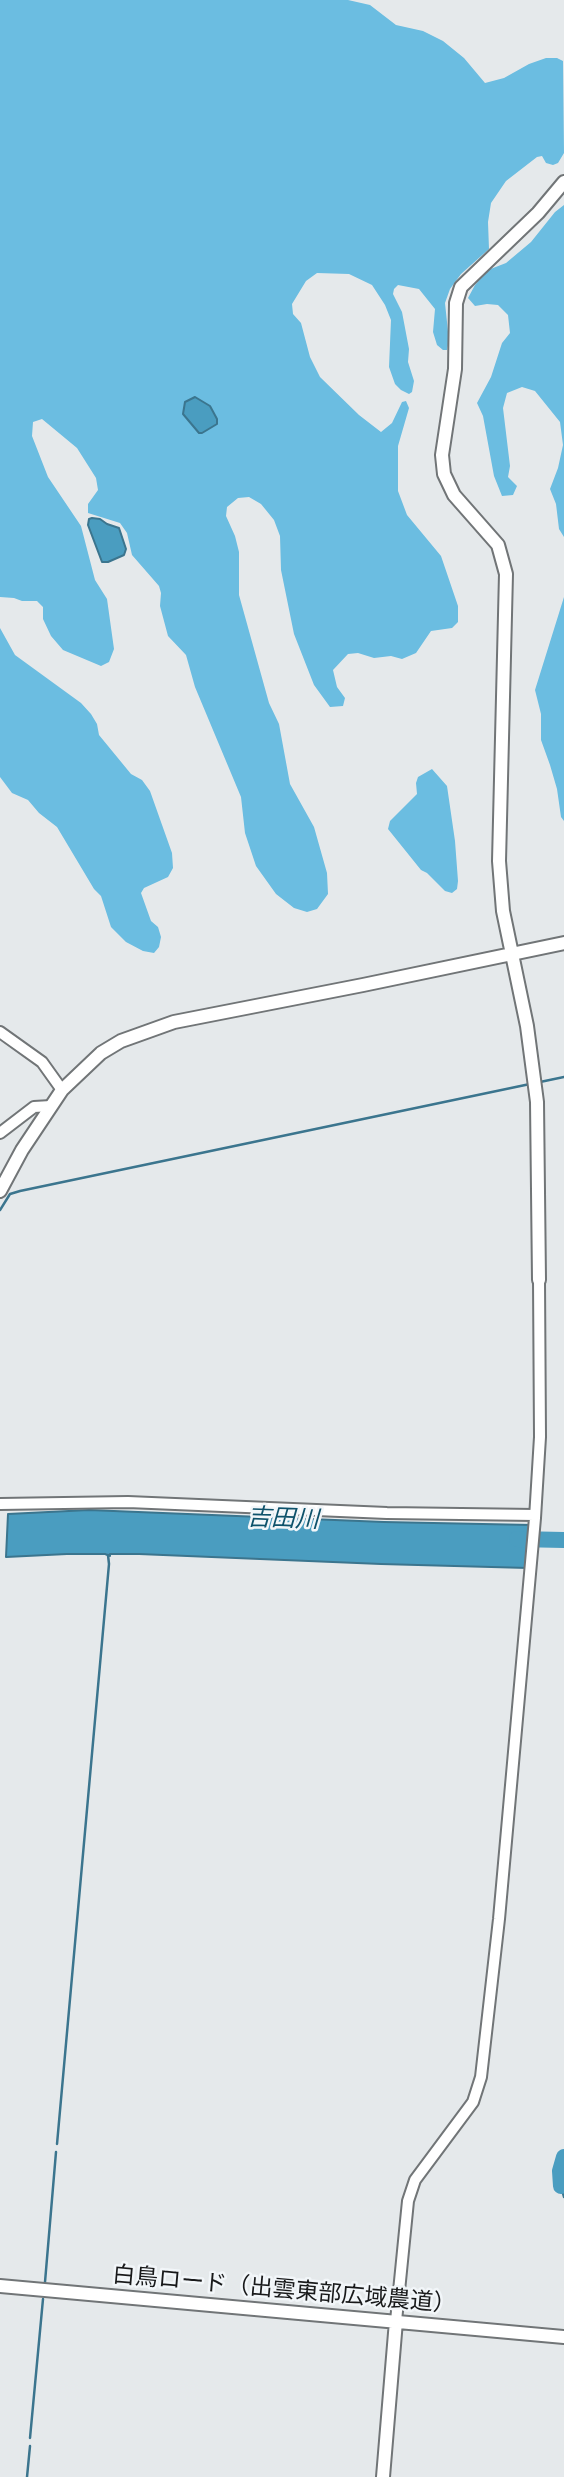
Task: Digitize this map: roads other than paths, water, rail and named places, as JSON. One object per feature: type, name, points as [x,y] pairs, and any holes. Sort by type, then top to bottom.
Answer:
[{"type":"street","points":[[383,2477],[407,2213],[415,2180],[473,2102],[481,2077],[499,1919],[540,1437],[537,1102],[527,1026],[503,911],[499,860],[507,596],[505,562],[495,540],[454,495],[444,474],[442,455],[455,369],[456,303],[461,287],[538,213],[564,182]]},
{"type":"street","points":[[0,1191],[22,1150],[62,1090],[101,1053],[121,1041],[174,1022],[564,943]]},
{"type":"street","points":[[0,1032],[42,1062],[62,1090]]},
{"type":"street","points":[[0,1133],[34,1107],[51,1106]]},
{"type":"street","points":[[0,1504],[128,1502],[535,1517]]},
{"type":"street","name":"白鳥ロード（出雲東部広域農道）","points":[[0,2286],[564,2337]]},
{"type":"water","points":[[195,397],[210,406],[217,419],[217,424],[202,433],[199,433],[183,414],[185,402]]},
{"type":"water","points":[[89,519],[119,528],[126,549],[124,555],[102,562],[88,525]]},
{"type":"water","points":[[89,1510],[532,1525],[528,1568],[139,1554],[6,1557],[8,1514]]},
{"type":"waterway","points":[[540,1082],[564,1077]]},
{"type":"waterway","points":[[0,1210],[10,1194],[20,1191],[530,1084]]},
{"type":"waterway","name":"吉田川","points":[[517,1539],[564,1540]]},
{"type":"waterway","points":[[57,2144],[108,1555]]},
{"type":"waterway","points":[[45,2282],[56,2152]]},
{"type":"waterway","points":[[561,2186],[560,2171],[564,2157]]},
{"type":"waterway","points":[[564,2186],[561,2186],[564,2197]]},
{"type":"waterway","points":[[30,2438],[43,2299]]},
{"type":"waterway","points":[[27,2477],[30,2446]]}]
